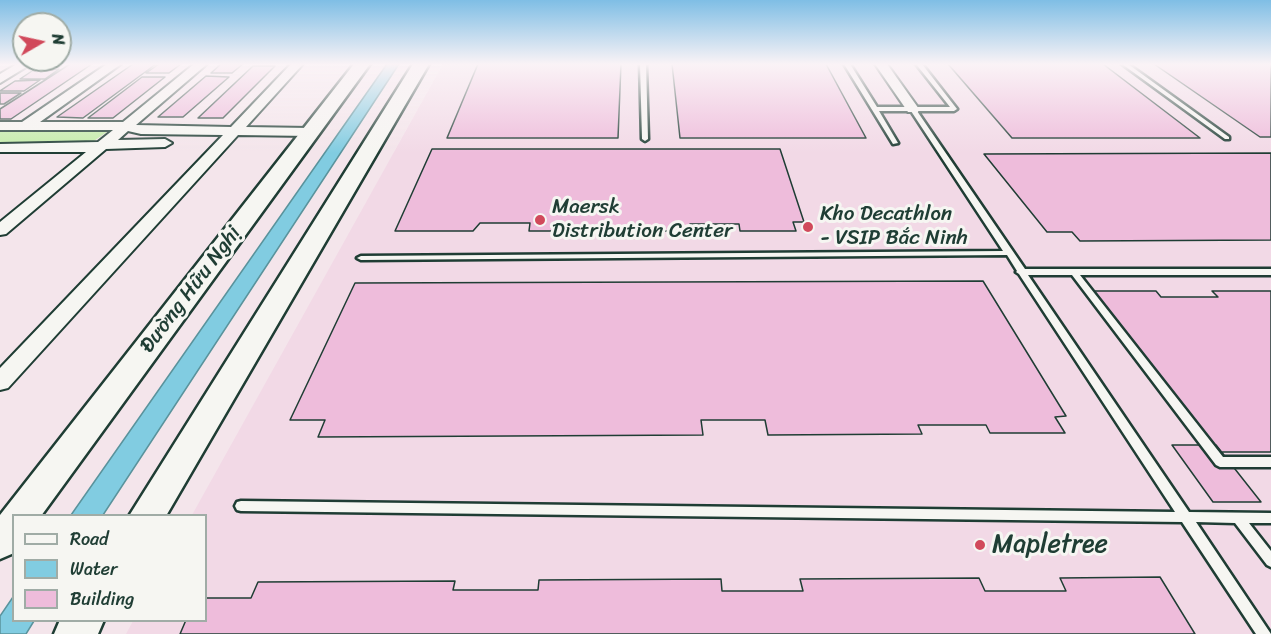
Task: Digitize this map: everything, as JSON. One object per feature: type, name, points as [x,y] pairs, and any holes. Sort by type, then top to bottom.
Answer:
[{"type":"main road","name":"Đường Hữu Nghị","points":[[22,514],[339,94]]},
{"type":"main road","points":[[148,514],[403,94]]},
{"type":"main road","points":[[0,542],[12,527]]},
{"type":"street","points":[[25,126],[72,94]]},
{"type":"street","points":[[0,230],[165,94]]},
{"type":"street","points":[[0,382],[269,94]]},
{"type":"street","points":[[902,94],[913,109]]},
{"type":"street","points":[[0,126],[126,126],[141,130],[214,130],[229,137]]},
{"type":"street","points":[[0,148],[102,146],[229,137],[306,137]]},
{"type":"lane","points":[[644,94],[645,139]]},
{"type":"lane","points":[[865,94],[895,143]]},
{"type":"lane","points":[[875,109],[954,109],[942,94]]},
{"type":"lane","points":[[1166,94],[1227,138]]},
{"type":"lane","points":[[913,109],[1007,253],[1264,634]]},
{"type":"lane","points":[[361,258],[1007,253]]},
{"type":"lane","points":[[1020,272],[1271,272]]},
{"type":"lane","points":[[1074,272],[1220,462],[1271,462]]},
{"type":"lane","points":[[241,506],[1271,518]]},
{"type":"lane","points":[[1239,518],[1271,561]]},
{"type":"shaded area","points":[[427,94],[1271,94],[1271,634],[126,634],[132,622],[207,622],[207,514],[193,514]]},
{"type":"green space","points":[[0,130],[107,132],[91,143],[0,145]]},
{"type":"water","points":[[366,94],[380,94],[104,514],[72,514]]},
{"type":"water","points":[[12,598],[12,622],[33,622],[26,634],[0,634],[0,616]]},
{"type":"building","points":[[0,94],[20,94],[4,104],[0,104]]},
{"type":"building","points":[[24,94],[48,94],[11,119],[0,119],[0,109]]},
{"type":"building","points":[[91,94],[116,94],[83,118],[57,117]]},
{"type":"building","points":[[120,94],[144,94],[113,118],[88,118]]},
{"type":"building","points":[[185,94],[210,94],[183,117],[158,117]]},
{"type":"building","points":[[224,94],[247,94],[223,118],[198,118]]},
{"type":"building","points":[[466,94],[620,94],[618,138],[447,138]]},
{"type":"building","points":[[675,94],[842,94],[866,138],[680,138]]},
{"type":"building","points":[[974,94],[1142,94],[1200,138],[1012,138]]},
{"type":"building","points":[[1197,94],[1271,94],[1271,137],[1260,137]]},
{"type":"building","points":[[432,149],[780,149],[804,222],[793,222],[796,231],[740,231],[739,224],[690,224],[691,231],[529,231],[530,223],[480,223],[473,231],[395,231]]},
{"type":"building","points":[[1271,153],[1271,240],[1080,241],[1072,232],[1047,232],[984,154]]},
{"type":"building","points":[[983,281],[1066,416],[1055,417],[1065,433],[990,433],[986,425],[918,425],[922,434],[768,435],[765,420],[701,420],[703,435],[318,437],[325,420],[290,420],[355,283]]},
{"type":"building","points":[[1092,291],[1156,291],[1161,297],[1218,297],[1212,291],[1271,291],[1271,452],[1218,452]]},
{"type":"building","points":[[1172,445],[1216,445],[1261,502],[1213,502]]},
{"type":"building","points":[[1160,577],[1195,634],[180,634],[185,622],[207,622],[207,598],[251,598],[258,582],[455,581],[453,590],[538,590],[539,580],[721,579],[722,591],[803,591],[800,579],[979,578],[985,591],[1066,591],[1060,578]]},
{"type":"place","name":"Maersk Distribution Center","points":[[540,220]]},
{"type":"place","name":"Kho Decathlon - VSIP Bắc Ninh","points":[[808,227]]},
{"type":"place","name":"Mapletree","points":[[980,545]]}]
